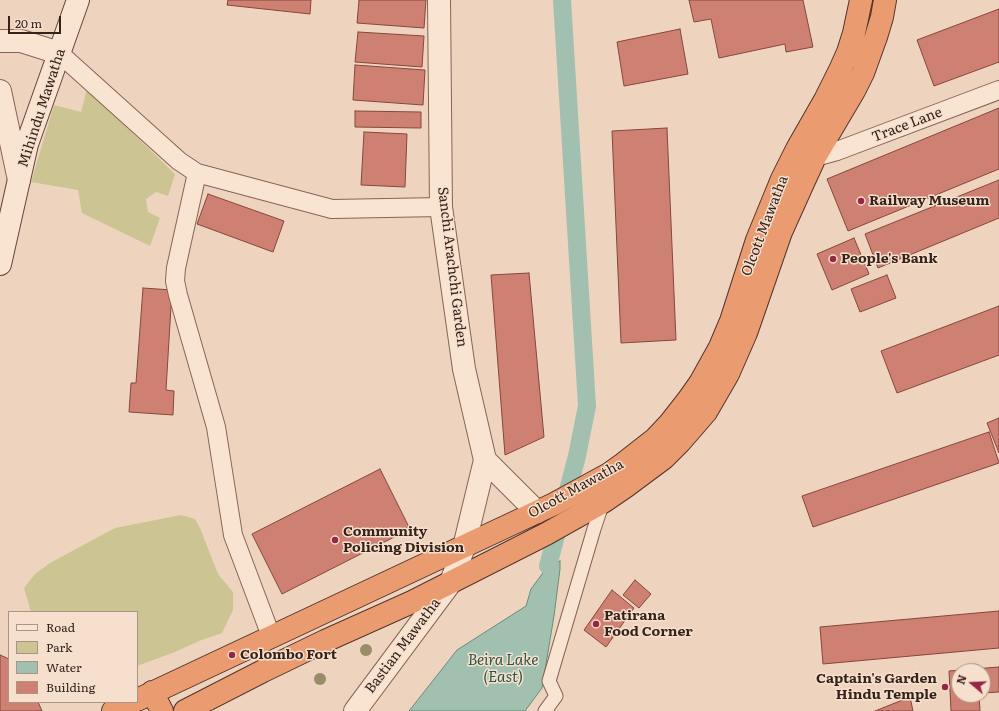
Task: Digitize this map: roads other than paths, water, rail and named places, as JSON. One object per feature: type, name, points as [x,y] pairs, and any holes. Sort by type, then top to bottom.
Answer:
[{"type":"highway","name":"Olcott Mawatha","points":[[185,711],[325,641],[412,602],[546,534],[603,502],[625,487],[664,458],[680,442],[706,412],[728,374],[746,333],[779,238],[804,181],[806,153],[825,100],[848,52],[854,33],[861,0]]},
{"type":"highway","name":"Olcott Mawatha","points":[[150,701],[271,636],[546,508],[609,474],[655,439],[688,400],[720,348],[731,321],[769,208],[782,179],[806,153],[854,91],[863,73],[876,37],[885,0]]},
{"type":"highway","points":[[113,711],[130,703]]},
{"type":"street","name":"Mihindu Mawatha","points":[[0,264],[27,144],[78,0]]},
{"type":"street","name":"Sanchi Arachchi Garden","points":[[439,0],[441,207],[464,369],[485,460],[464,546],[451,582]]},
{"type":"street","points":[[0,42],[21,41],[59,53],[179,161],[196,173],[332,209],[441,207]]},
{"type":"street","name":"Trace Lane","points":[[806,153],[837,151],[999,90]]},
{"type":"street","points":[[0,91],[19,180]]},
{"type":"street","points":[[196,173],[176,268],[175,281],[216,427],[234,535],[271,636]]},
{"type":"street","points":[[485,460],[546,508]]},
{"type":"street","points":[[545,711],[556,696],[549,681],[603,502]]},
{"type":"street","name":"Bastian Mawatha","points":[[354,711],[451,582]]},
{"type":"water","name":"Beira Lake (East)","points":[[560,561],[554,616],[542,688],[525,711],[409,711],[457,650],[526,606],[531,589],[548,566]]},
{"type":"waterway","points":[[548,566],[577,456],[587,406],[562,0]]},
{"type":"place","name":"Railway Museum","points":[[861,201]]},
{"type":"place","name":"People's Bank","points":[[833,259]]},
{"type":"place","name":"Community Policing Division","points":[[335,540]]},
{"type":"place","name":"Patirana Food Corner","points":[[596,624]]},
{"type":"place","name":"Colombo Fort","points":[[232,655]]},
{"type":"place","name":"Captain's Garden Hindu Temple","points":[[945,687]]}]
